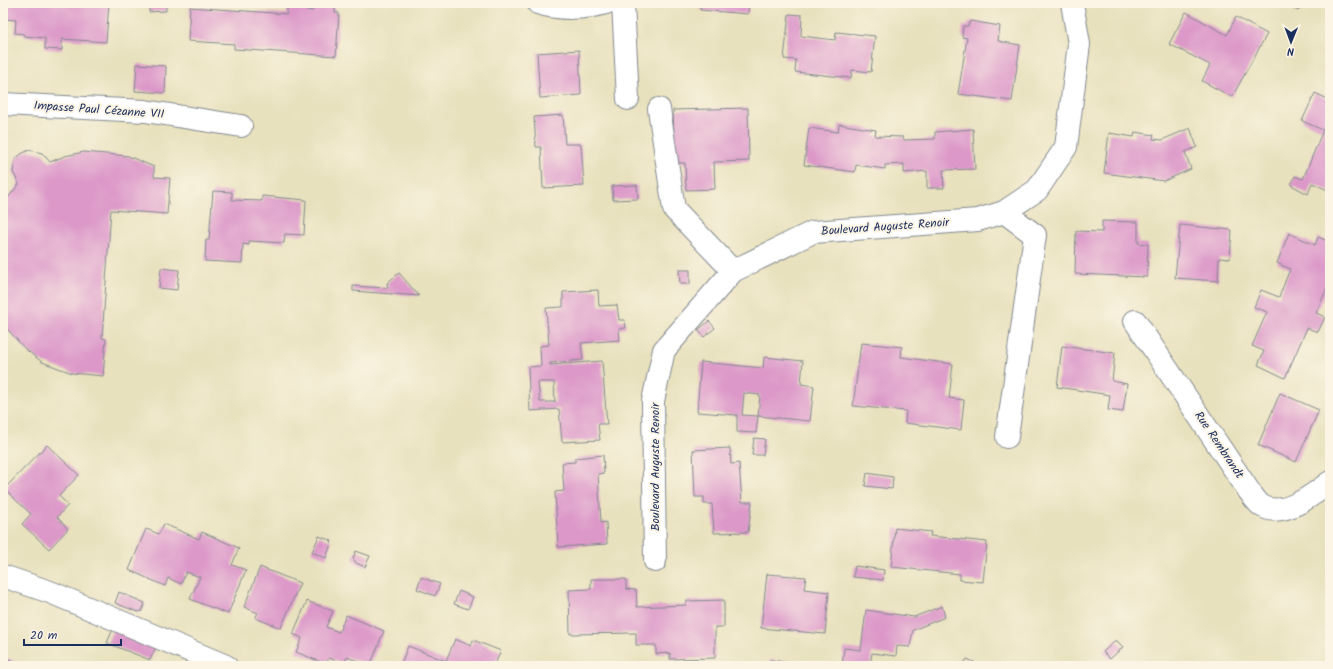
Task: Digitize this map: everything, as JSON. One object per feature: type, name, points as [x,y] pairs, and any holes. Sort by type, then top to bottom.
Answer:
[{"type":"street","points":[[538,3],[554,8],[598,5],[606,3]]},
{"type":"street","points":[[623,3],[628,99]]},
{"type":"street","name":"Boulevard Auguste Renoir","points":[[655,561],[654,401],[664,350],[733,272],[813,232],[978,220],[1004,212],[1037,190],[1066,147],[1079,44],[1072,3]]},
{"type":"street","name":"Impasse Paul Cézanne VII","points":[[3,104],[145,111],[241,126]]},
{"type":"street","points":[[659,109],[674,210],[733,272]]},
{"type":"street","points":[[1004,212],[1035,235],[1007,437]]},
{"type":"street","name":"Rue Rembrandt","points":[[1135,321],[1249,491],[1262,506],[1275,509],[1303,502],[1330,482]]},
{"type":"street","points":[[3,576],[50,592],[226,666]]},
{"type":"building","points":[[3,3],[109,3],[106,42],[62,39],[62,50],[45,49],[45,38],[24,36],[24,34],[15,33],[16,20],[3,19]]},
{"type":"building","points":[[149,3],[166,3],[166,11],[149,12]]},
{"type":"building","points":[[314,3],[335,4],[335,13],[339,13],[336,56],[234,49],[234,44],[188,41],[190,7],[287,14],[287,7],[313,11]]},
{"type":"building","points":[[701,3],[749,3],[748,14],[700,10]]},
{"type":"building","points":[[1284,3],[1302,3],[1298,11]]},
{"type":"building","points":[[1186,12],[1227,35],[1236,17],[1267,34],[1232,97],[1202,81],[1210,65],[1169,44]]},
{"type":"building","points":[[789,14],[802,15],[801,36],[835,40],[836,32],[875,36],[871,72],[852,70],[851,78],[795,72],[796,60],[784,59]]},
{"type":"building","points":[[970,21],[1000,26],[998,41],[1020,45],[1012,101],[958,94],[967,38],[962,37],[963,26],[968,26]]},
{"type":"building","points":[[579,50],[581,95],[540,98],[537,53]]},
{"type":"building","points":[[137,64],[166,66],[165,93],[135,91]]},
{"type":"building","points":[[1315,93],[1330,100],[1330,191],[1312,183],[1308,194],[1291,185],[1295,176],[1303,179],[1323,130],[1302,121]]},
{"type":"building","points":[[748,108],[749,161],[714,162],[715,189],[686,190],[685,163],[675,163],[673,110]]},
{"type":"building","points":[[563,115],[565,144],[581,144],[584,186],[543,188],[541,147],[536,147],[534,117]]},
{"type":"building","points":[[839,124],[876,130],[875,136],[903,137],[904,140],[935,139],[935,132],[973,129],[975,169],[943,170],[944,188],[927,188],[927,171],[904,173],[904,164],[885,165],[885,169],[856,165],[855,172],[804,165],[809,128],[838,132]]},
{"type":"building","points":[[1190,128],[1197,147],[1185,152],[1191,169],[1164,181],[1104,173],[1109,133],[1134,137],[1135,132],[1154,135],[1153,139],[1162,140]]},
{"type":"building","points":[[29,150],[42,153],[50,162],[65,156],[84,152],[128,156],[154,167],[154,177],[170,178],[167,214],[111,210],[102,338],[106,339],[103,376],[72,373],[42,362],[24,348],[3,324],[3,204],[19,184],[13,172],[15,160],[21,154]]},
{"type":"building","points":[[637,185],[638,199],[613,200],[612,186]]},
{"type":"building","points":[[213,191],[232,192],[232,200],[262,201],[262,196],[306,200],[304,235],[285,234],[284,243],[249,241],[249,245],[243,244],[242,263],[205,261],[206,240],[209,240]]},
{"type":"building","points":[[1102,221],[1138,222],[1138,243],[1148,244],[1147,277],[1075,274],[1076,231],[1102,232]]},
{"type":"building","points":[[1180,225],[1232,230],[1230,259],[1219,258],[1218,281],[1175,278]]},
{"type":"building","points":[[1289,233],[1315,245],[1318,237],[1330,242],[1330,290],[1327,288],[1316,313],[1325,317],[1318,332],[1307,328],[1285,378],[1258,365],[1264,351],[1252,346],[1267,312],[1254,307],[1261,290],[1279,297],[1290,269],[1277,263]]},
{"type":"building","points":[[161,268],[179,270],[177,290],[159,288]]},
{"type":"building","points":[[679,270],[690,270],[690,284],[680,284]]},
{"type":"building","points":[[399,273],[419,296],[353,291],[353,286],[388,288],[387,283]]},
{"type":"building","points":[[598,290],[599,306],[617,305],[619,320],[625,320],[626,328],[619,329],[620,340],[581,343],[583,360],[550,363],[550,365],[602,361],[607,424],[598,424],[600,440],[562,442],[559,409],[530,411],[528,367],[541,366],[540,346],[549,345],[546,308],[563,307],[563,292]],"holes":[[[538,382],[554,382],[555,402],[540,402]]]},
{"type":"building","points":[[709,321],[715,328],[704,337],[698,330]]},
{"type":"building","points":[[861,343],[902,347],[901,357],[953,364],[949,398],[964,400],[961,430],[905,423],[906,411],[853,406]]},
{"type":"building","points":[[1062,346],[1115,353],[1112,381],[1127,384],[1123,412],[1108,410],[1110,395],[1057,387]]},
{"type":"building","points":[[764,357],[803,361],[801,384],[814,386],[810,421],[758,416],[756,433],[737,432],[737,415],[697,412],[701,362],[763,368]],"holes":[[[744,393],[760,395],[758,416],[742,415]]]},
{"type":"building","points":[[1280,393],[1319,410],[1296,462],[1258,445]]},
{"type":"building","points":[[754,438],[765,439],[763,455],[752,455]]},
{"type":"building","points":[[47,445],[79,475],[59,496],[68,505],[57,517],[68,529],[49,549],[22,524],[31,514],[4,489]]},
{"type":"building","points":[[730,448],[731,464],[739,463],[742,502],[752,502],[748,532],[714,533],[712,504],[704,504],[704,497],[695,497],[693,450]]},
{"type":"building","points":[[603,455],[604,473],[598,474],[601,523],[606,522],[607,544],[558,547],[555,492],[564,491],[562,463],[575,462],[575,458]]},
{"type":"building","points":[[867,473],[893,477],[892,489],[865,486]]},
{"type":"building","points":[[164,524],[199,539],[202,532],[239,548],[232,565],[246,570],[228,614],[190,599],[200,577],[186,572],[181,584],[168,578],[165,586],[129,570],[146,529],[159,534]]},
{"type":"building","points":[[895,528],[931,532],[930,536],[987,542],[983,582],[960,580],[960,574],[891,567]]},
{"type":"building","points":[[319,536],[332,541],[326,558],[312,552]]},
{"type":"building","points":[[356,551],[370,556],[365,567],[356,563],[353,558]]},
{"type":"building","points":[[855,566],[884,570],[883,580],[853,577]]},
{"type":"building","points":[[260,567],[300,583],[281,628],[255,618],[258,613],[244,607]]},
{"type":"building","points":[[767,574],[806,577],[804,589],[829,592],[825,634],[761,628]]},
{"type":"building","points":[[421,577],[440,584],[435,596],[417,589]]},
{"type":"building","points":[[591,579],[626,579],[626,589],[636,590],[637,607],[686,605],[687,601],[724,600],[724,627],[715,627],[715,658],[670,659],[670,653],[656,654],[656,645],[636,645],[636,633],[570,634],[569,590],[591,589]]},
{"type":"building","points":[[459,591],[473,597],[468,609],[454,604]]},
{"type":"building","points":[[119,592],[145,603],[142,611],[138,612],[115,603]]},
{"type":"building","points":[[307,601],[333,611],[326,627],[339,632],[346,615],[384,631],[370,666],[347,657],[344,664],[329,658],[326,664],[296,652],[302,638],[293,634]]},
{"type":"building","points":[[942,606],[945,617],[913,630],[910,647],[897,646],[896,656],[872,653],[870,666],[842,666],[844,648],[861,650],[866,610],[914,617]]},
{"type":"building","points":[[113,629],[156,647],[150,660],[107,643]]},
{"type":"building","points":[[455,639],[471,646],[473,640],[501,651],[494,666],[400,666],[408,646],[446,661]]},
{"type":"building","points":[[1116,640],[1123,647],[1110,659],[1103,652]]},
{"type":"building","points":[[3,657],[14,661],[12,666],[3,666]]},
{"type":"building","points":[[967,659],[974,662],[979,666],[962,666]]},
{"type":"building","points":[[770,660],[799,664],[798,666],[769,666]]}]
